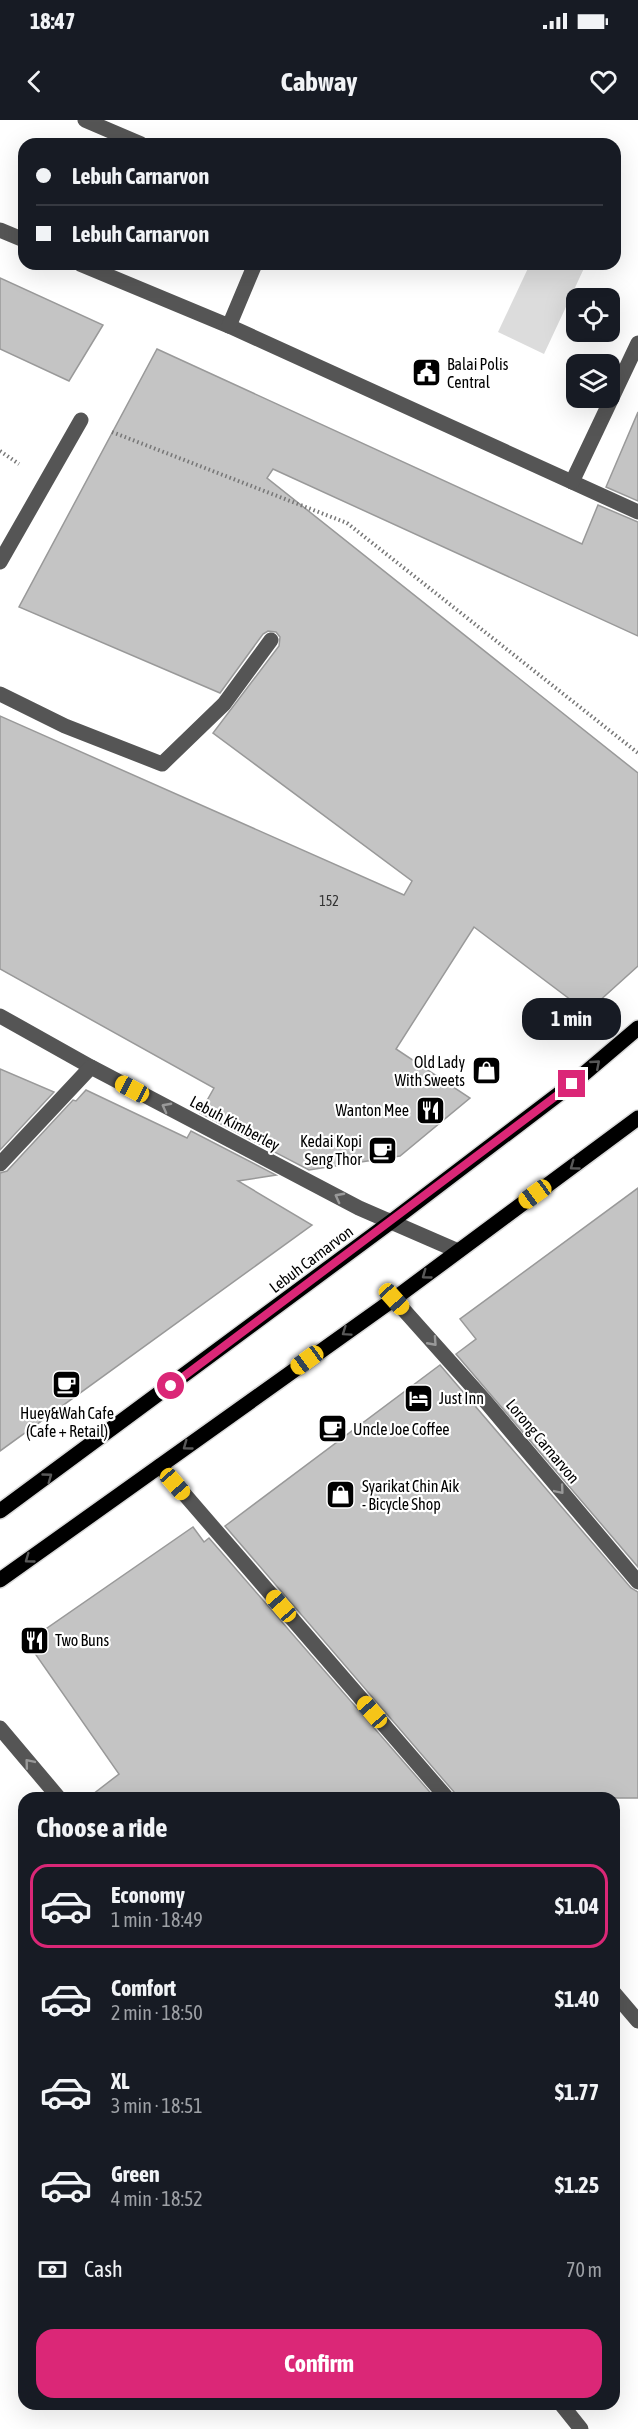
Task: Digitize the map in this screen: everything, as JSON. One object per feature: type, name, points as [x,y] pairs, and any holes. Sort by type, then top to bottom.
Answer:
[{"type":"main road","name":"Lebuh Carnarvon","points":[[0,1511],[392,1221],[572,1084],[638,1028]]},
{"type":"main road","points":[[0,1580],[394,1299],[638,1118]]},
{"type":"street","points":[[85,120],[127,138]]},
{"type":"street","points":[[0,231],[18,238]]},
{"type":"street","points":[[94,270],[229,326],[638,512]]},
{"type":"street","points":[[229,326],[252,270]]},
{"type":"street","points":[[572,482],[638,343]]},
{"type":"street","points":[[0,562],[81,420]]},
{"type":"street","points":[[0,694],[65,726],[162,764],[224,704],[271,640]]},
{"type":"street","name":"Lebuh Kimberley","points":[[0,1016],[91,1067],[359,1208],[458,1251]]},
{"type":"street","points":[[0,1164],[91,1067]]},
{"type":"street","name":"Lorong Carnarvon","points":[[394,1299],[486,1401],[638,1582]]},
{"type":"street","points":[[160,1466],[442,1792]]},
{"type":"street","points":[[0,1728],[53,1792]]},
{"type":"street","points":[[620,2000],[638,2021]]},
{"type":"street","points":[[566,2410],[581,2429]]},
{"type":"path","points":[[81,420],[347,523],[638,753]]},
{"type":"shaded area","points":[[527,270],[583,270],[575,288],[566,288],[566,307],[544,354],[498,332]]},
{"type":"building","points":[[0,278],[103,325],[69,381],[0,349]]},
{"type":"building","points":[[157,349],[582,544],[598,505],[638,522],[638,636],[273,469],[267,478],[638,773],[638,966],[587,1012],[474,927],[396,1049],[470,1098],[400,1156],[309,1170],[200,1113],[214,1088],[0,969],[0,716],[404,895],[412,881],[213,733],[279,646],[280,637],[276,632],[268,631],[263,634],[220,693],[19,607]]},
{"type":"building","points":[[638,412],[638,501],[606,487]]},
{"type":"building","points":[[0,1069],[54,1092],[0,1150]]},
{"type":"building","points":[[86,1090],[187,1138],[191,1131],[276,1175],[238,1181],[312,1225],[0,1451],[0,1173],[7,1171],[73,1100],[76,1101]]},
{"type":"building","points":[[638,1188],[638,1567],[456,1354],[476,1339],[460,1319]]},
{"type":"building","points":[[440,1365],[631,1588],[638,1592],[638,1798],[620,1798],[620,1792],[454,1792],[225,1526]]},
{"type":"building","points":[[193,1527],[204,1542],[209,1538],[430,1792],[96,1792],[119,1774],[27,1642]]},
{"type":"place","name":"Balai Polis Central","points":[[426,373]]},
{"type":"place","name":"Old Lady With Sweets","points":[[486,1071]]},
{"type":"place","name":"Wanton Mee","points":[[430,1110]]},
{"type":"place","name":"Kedai Kopi Seng Thor","points":[[383,1150]]},
{"type":"place","name":"Huey&Wah Cafe (Cafe + Retail)","points":[[67,1385]]},
{"type":"place","name":"Just Inn","points":[[418,1398]]},
{"type":"place","name":"Uncle Joe Coffee","points":[[332,1429]]},
{"type":"place","name":"Syarikat Chin Aik - Bicycle Shop","points":[[341,1495]]},
{"type":"place","name":"Two Buns","points":[[34,1640]]},
{"type":"route","points":[[171,1386],[572,1084]]}]
